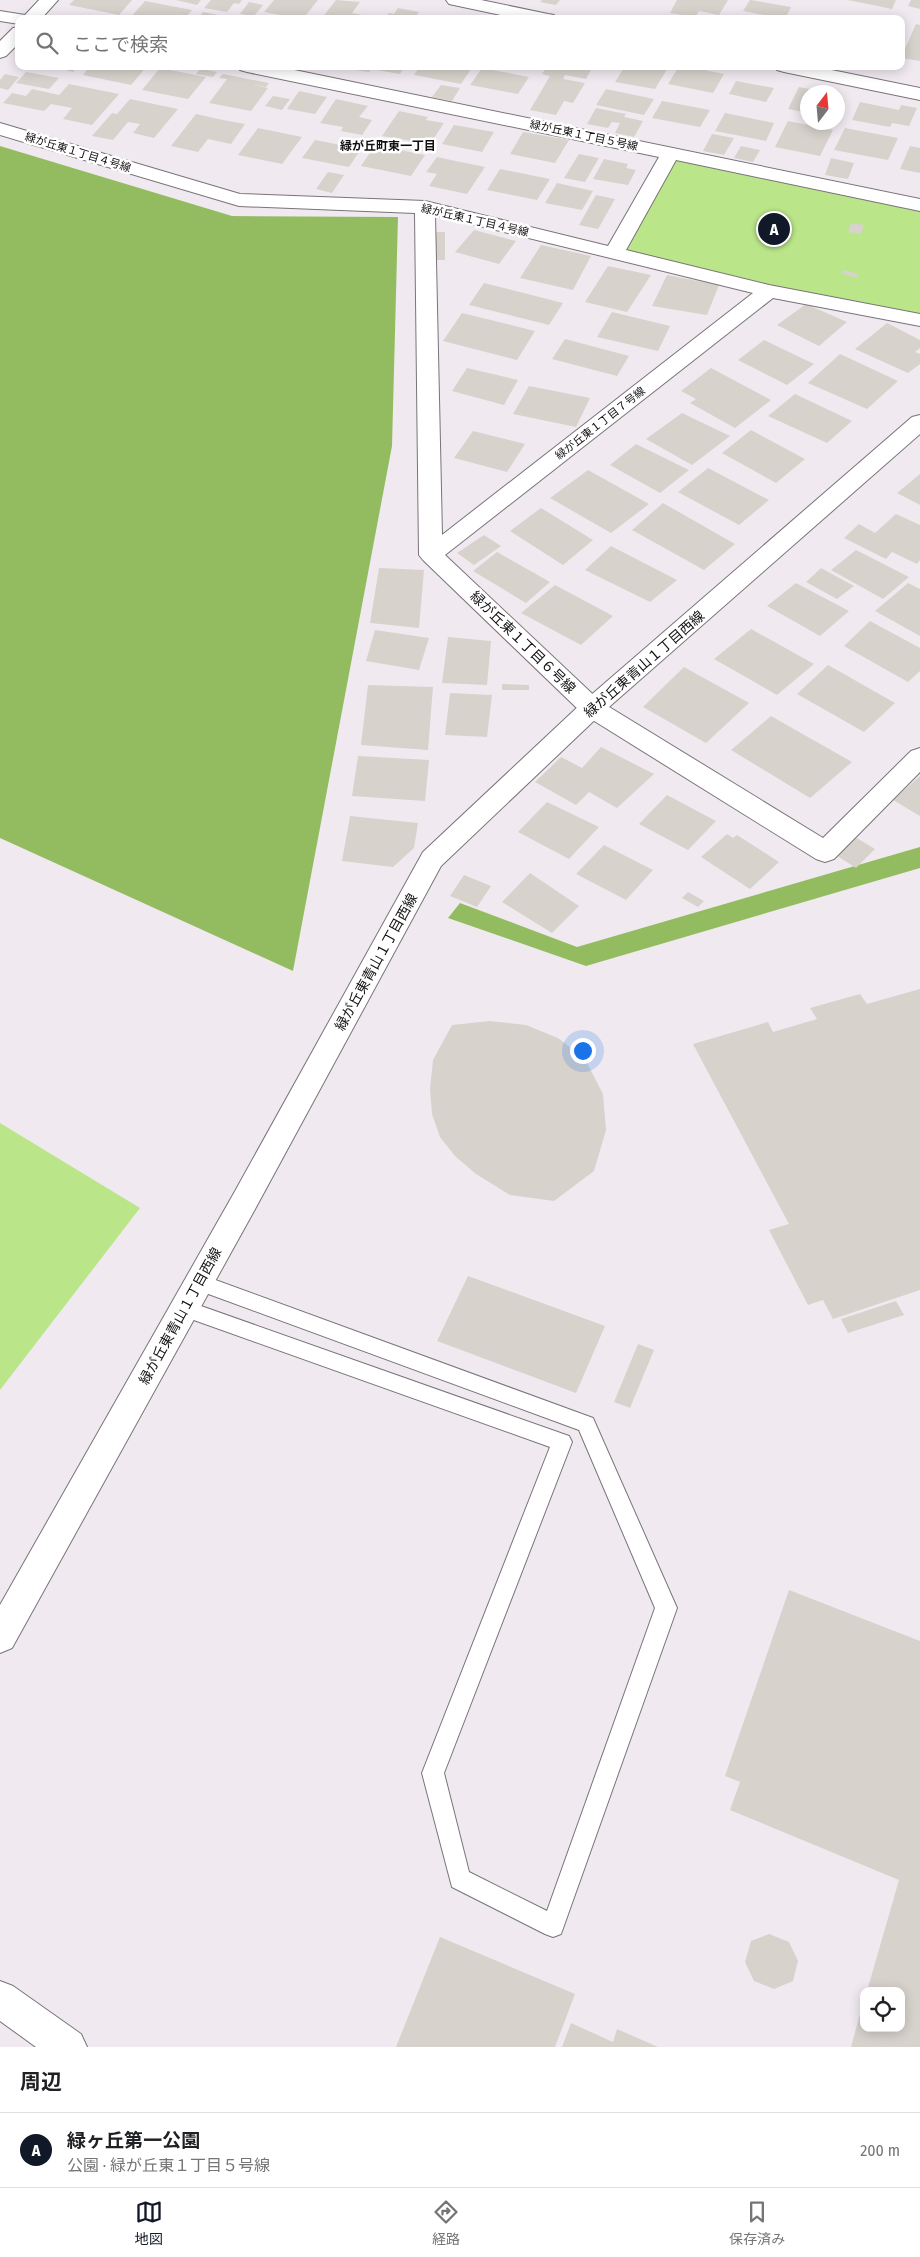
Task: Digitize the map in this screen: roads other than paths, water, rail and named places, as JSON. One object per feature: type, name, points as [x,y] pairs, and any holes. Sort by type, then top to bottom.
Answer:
[{"type":"street","points":[[35,15],[49,0]]},
{"type":"street","points":[[455,0],[528,15]]},
{"type":"street","points":[[0,16],[15,18]]},
{"type":"street","points":[[0,52],[15,36]]},
{"type":"street","name":"緑が丘東１丁目５号線","points":[[266,70],[920,204]]},
{"type":"street","points":[[803,70],[920,94]]},
{"type":"street","name":"緑が丘東１丁目４号線","points":[[0,129],[239,200],[425,207],[769,291],[920,320]]},
{"type":"street","points":[[614,253],[671,153]]},
{"type":"street","points":[[425,207],[431,555]]},
{"type":"street","name":"緑が丘東１丁目７号線","points":[[431,555],[769,291]]},
{"type":"street","name":"緑が丘東青山１丁目西線","points":[[0,1637],[199,1282],[432,859],[592,708],[920,422]]},
{"type":"street","name":"緑が丘東１丁目６号線","points":[[431,555],[592,708],[825,852],[920,757]]},
{"type":"street","points":[[0,1999],[68,2047]]},
{"type":"lane","points":[[184,1308],[562,1442],[433,1773],[460,1880],[553,1926],[666,1608],[586,1424],[199,1282]]},
{"type":"place","name":"緑ヶ丘第一公園","points":[[774,229]]},
{"type":"district","name":"緑が丘町東一丁目","points":[[388,146]]}]
